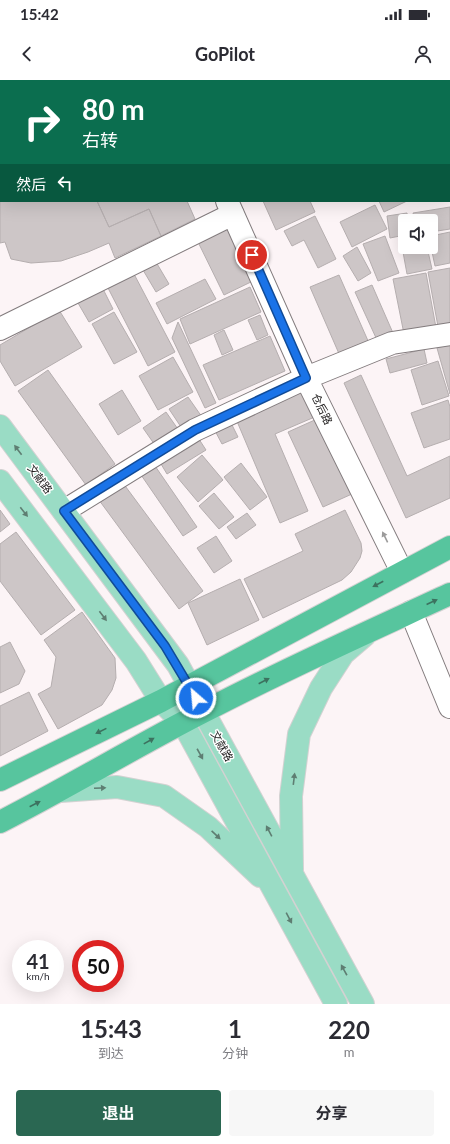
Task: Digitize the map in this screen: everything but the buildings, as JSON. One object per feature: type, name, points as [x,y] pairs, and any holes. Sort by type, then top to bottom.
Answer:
[{"type":"highway","points":[[0,780],[161,701],[450,547]]},
{"type":"highway","points":[[0,822],[61,791],[202,712],[302,661],[450,594]]},
{"type":"main road","name":"文献路","points":[[0,426],[165,646],[190,685],[202,712],[363,1004]]},
{"type":"main road","name":"文献路","points":[[0,481],[136,661],[161,701],[183,723],[336,1004]]},
{"type":"main road","points":[[292,873],[291,796],[299,734],[321,688],[343,654],[370,631]]},
{"type":"main road","points":[[61,791],[117,787],[164,796],[208,827],[273,888]]},
{"type":"street","points":[[0,329],[230,207]]},
{"type":"street","name":"仓后路","points":[[230,207],[306,378],[402,572]]},
{"type":"street","points":[[64,511],[195,430],[306,378],[392,343],[450,334]]},
{"type":"street","points":[[411,612],[450,707]]},
{"type":"route","points":[[196,698],[190,685],[165,646],[64,511],[195,430],[306,378],[252,255]]}]
